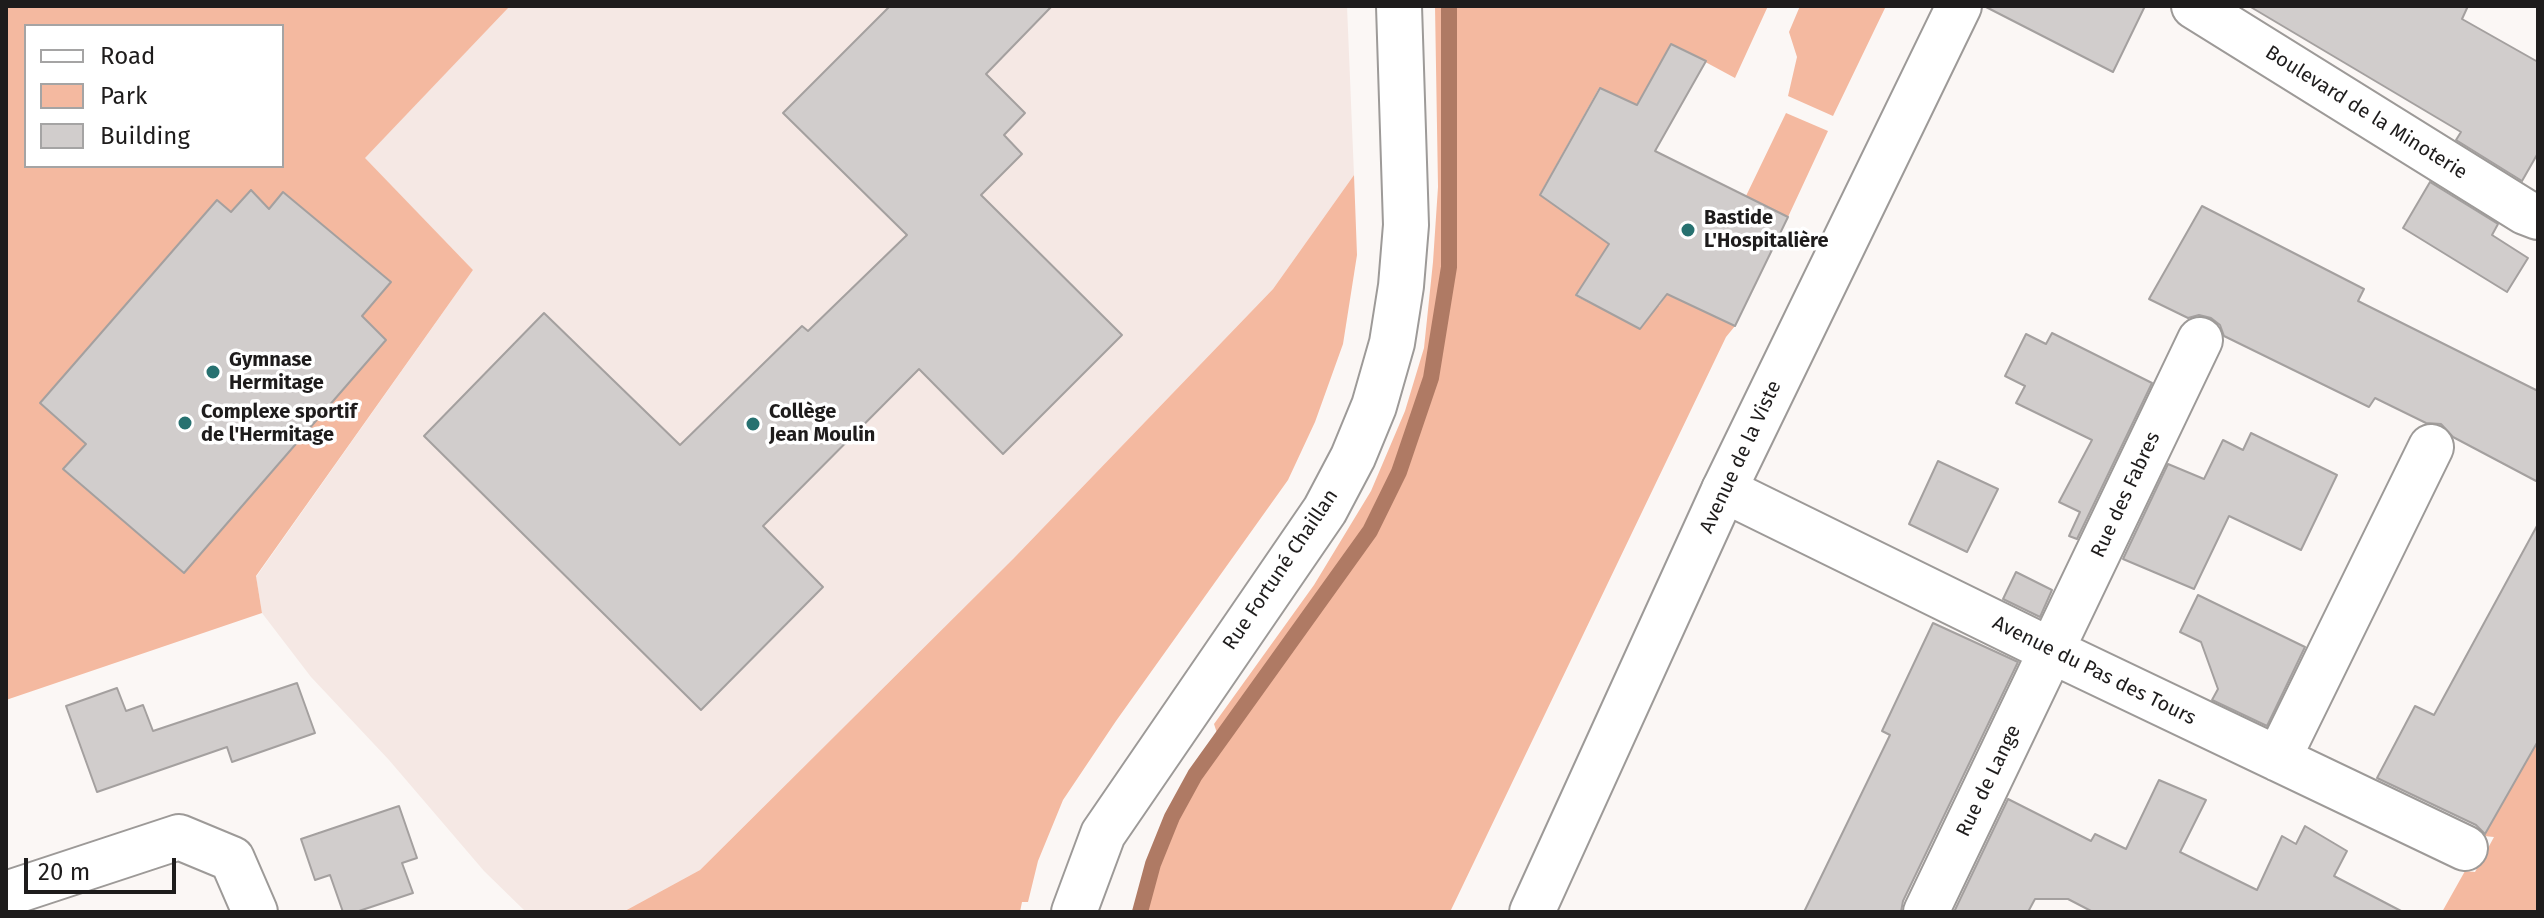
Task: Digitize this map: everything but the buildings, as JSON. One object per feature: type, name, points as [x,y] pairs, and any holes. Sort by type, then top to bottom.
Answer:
[{"type":"street","name":"Rue Fortuné Chaillan","points":[[1074,912],[1103,834],[1325,510],[1353,457],[1374,406],[1392,343],[1406,225],[1399,6]]},
{"type":"street","name":"Avenue de la Viste","points":[[1532,912],[1724,490],[1959,6]]},
{"type":"street","name":"Boulevard de la Minoterie","points":[[2194,6],[2525,212],[2538,217]]},
{"type":"street","name":"Rue des Fabres","points":[[2052,651],[2200,340]]},
{"type":"street","points":[[2278,759],[2431,447]]},
{"type":"street","name":"Avenue du Pas des Tours","points":[[1724,490],[2465,848]]},
{"type":"street","name":"Rue de Lange","points":[[1926,912],[2052,651]]},
{"type":"street","points":[[6,894],[179,837],[232,859],[255,912]]},
{"type":"shaded area","name":"Collège Jean Moulin","points":[[510,6],[1347,6],[1354,175],[1273,289],[1013,559],[700,870],[623,912],[526,912],[484,871],[389,760],[311,677],[262,613],[256,577],[473,270],[364,158]]},
{"type":"green space","name":"Complexe sportif de l'Hermitage","points":[[6,6],[510,6],[365,158],[473,270],[256,576],[262,613],[6,700]]},
{"type":"green space","points":[[1435,6],[1768,6],[1735,78],[1672,44],[1637,105],[1599,88],[1540,194],[1574,220],[1612,240],[1576,296],[1612,314],[1636,278],[1650,300],[1659,306],[1667,294],[1735,326],[1726,337],[1450,912],[1143,912],[1154,870],[1173,822],[1199,775],[1221,745],[1214,724],[1314,585],[1371,491],[1405,411],[1424,348],[1433,262],[1438,187]]},
{"type":"green space","points":[[1800,6],[1886,6],[1833,116],[1788,96],[1797,57],[1789,32]]},
{"type":"green space","points":[[1786,113],[1828,131],[1788,217],[1746,196]]},
{"type":"green space","points":[[1354,175],[1357,255],[1343,344],[1315,422],[1288,480],[1063,800],[1038,861],[1028,902],[1022,902],[1020,912],[623,912],[700,870],[1013,559],[1273,289]]},
{"type":"green space","points":[[2538,737],[2538,912],[2442,912],[2465,871],[2475,872],[2494,837],[2484,836]]},
{"type":"waterway","points":[[1140,912],[1153,864],[1172,817],[1195,775],[1370,531],[1399,472],[1431,378],[1449,267],[1449,6]]},
{"type":"place","name":"Bastide L'Hospitalière","points":[[1688,230]]},
{"type":"place","name":"Gymnase Hermitage","points":[[213,372]]},
{"type":"place","name":"Complexe sportif de l'Hermitage","points":[[185,423]]},
{"type":"place","name":"Collège Jean Moulin","points":[[753,424]]}]
